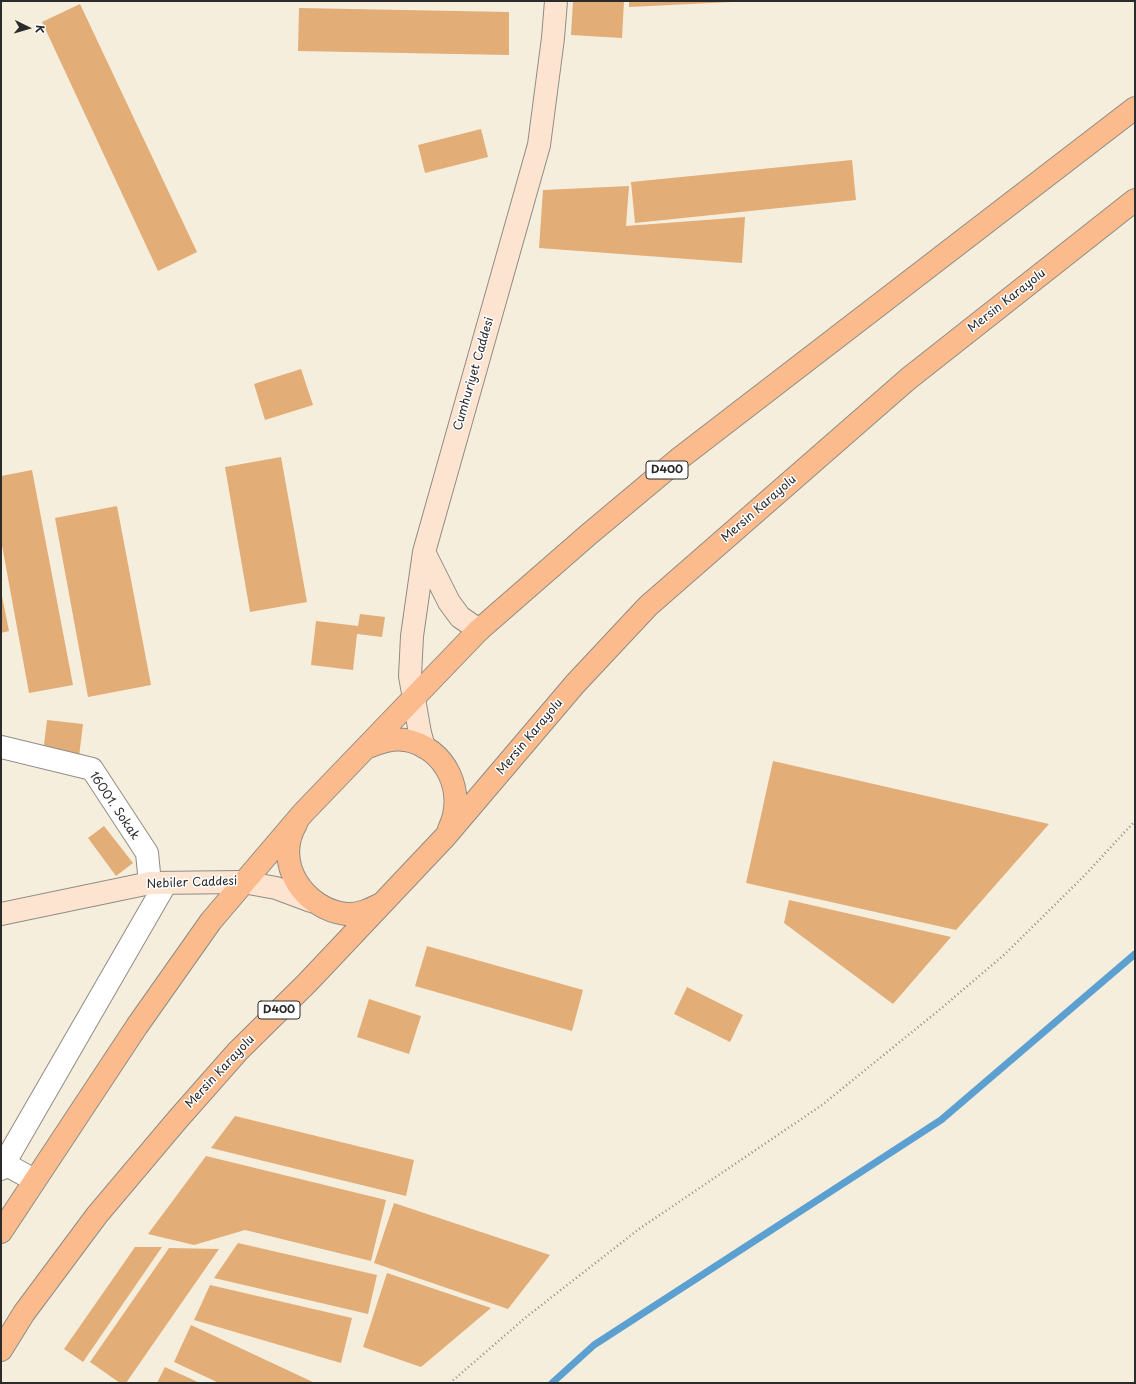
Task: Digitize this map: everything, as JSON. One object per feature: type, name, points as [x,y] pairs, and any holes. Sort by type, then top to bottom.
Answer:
[{"type":"highway","name":"D400","points":[[1,1232],[137,1026],[211,921],[303,813],[480,630],[588,535],[680,458],[1135,108]]},
{"type":"highway","name":"Mersin Karayolu","points":[[1,1350],[24,1313],[97,1215],[178,1119],[238,1051],[307,983],[445,837],[575,684],[648,606],[908,379],[1135,200]]},
{"type":"highway","points":[[365,748],[384,741],[405,740],[424,747],[440,760],[452,778],[456,798],[454,818],[445,837]]},
{"type":"highway","points":[[303,813],[293,830],[288,849],[290,868],[298,886],[311,901],[328,910],[348,914],[367,911],[384,902]]},
{"type":"street","name":"Cumhuriyet Caddesi","points":[[424,747],[413,698],[410,676],[412,636],[424,552],[539,145],[553,38],[556,1]]},
{"type":"street","points":[[424,552],[449,602],[460,617],[480,630]]},
{"type":"street","points":[[392,720],[410,676]]},
{"type":"street","name":"16001. Sokak","points":[[1,747],[92,769],[147,853],[158,883]]},
{"type":"street","name":"Nebiler Caddesi","points":[[1,914],[158,883],[243,882],[276,888],[311,901]]},
{"type":"street","points":[[34,1180],[3,1167],[158,883]]},
{"type":"path","points":[[450,1383],[525,1318],[639,1229],[822,1105],[938,1011],[1011,948],[1084,876],[1135,821]]},
{"type":"building","points":[[573,1],[624,1],[622,38],[571,35]]},
{"type":"building","points":[[629,1],[732,1],[732,2],[629,7]]},
{"type":"building","points":[[80,4],[197,252],[158,271],[42,22]]},
{"type":"building","points":[[299,8],[509,12],[509,55],[298,51]]},
{"type":"building","points":[[481,129],[488,157],[425,173],[418,145]]},
{"type":"building","points":[[852,160],[856,200],[635,223],[631,182]]},
{"type":"building","points":[[629,186],[626,226],[745,217],[742,263],[539,248],[543,190]]},
{"type":"building","points":[[301,369],[313,405],[265,420],[254,384]]},
{"type":"building","points":[[281,457],[307,602],[250,612],[225,467]]},
{"type":"building","points":[[32,470],[73,685],[29,693],[1,540],[1,476]]},
{"type":"building","points":[[117,506],[151,685],[88,697],[55,518]]},
{"type":"building","points":[[1,591],[9,631],[1,633]]},
{"type":"building","points":[[360,614],[385,617],[382,637],[357,634],[353,670],[311,665],[316,621],[358,626]]},
{"type":"building","points":[[47,720],[83,724],[79,757],[43,753]]},
{"type":"building","points":[[773,761],[1049,824],[956,930],[746,883]]},
{"type":"building","points":[[104,826],[133,863],[116,876],[88,838]]},
{"type":"building","points":[[789,900],[951,937],[893,1004],[784,923]]},
{"type":"building","points":[[427,946],[583,990],[572,1031],[415,986]]},
{"type":"building","points":[[687,987],[743,1015],[730,1042],[674,1014]]},
{"type":"building","points":[[369,999],[421,1016],[409,1054],[357,1037]]},
{"type":"building","points":[[235,1116],[414,1160],[406,1196],[211,1148]]},
{"type":"building","points":[[206,1156],[386,1200],[371,1261],[245,1230],[194,1245],[148,1234]]},
{"type":"building","points":[[394,1203],[550,1255],[508,1309],[374,1263]]},
{"type":"building","points":[[238,1243],[377,1275],[368,1314],[214,1278]]},
{"type":"building","points":[[135,1247],[162,1247],[83,1362],[64,1349]]},
{"type":"building","points":[[169,1248],[219,1249],[126,1383],[120,1383],[90,1362]]},
{"type":"building","points":[[387,1273],[491,1308],[421,1367],[363,1347]]},
{"type":"building","points":[[210,1285],[352,1318],[341,1363],[194,1320]]},
{"type":"building","points":[[191,1325],[315,1383],[219,1383],[174,1362]]},
{"type":"building","points":[[165,1367],[200,1383],[157,1383]]},
{"type":"waterway","points":[[552,1383],[594,1345],[941,1120],[1135,954]]}]
